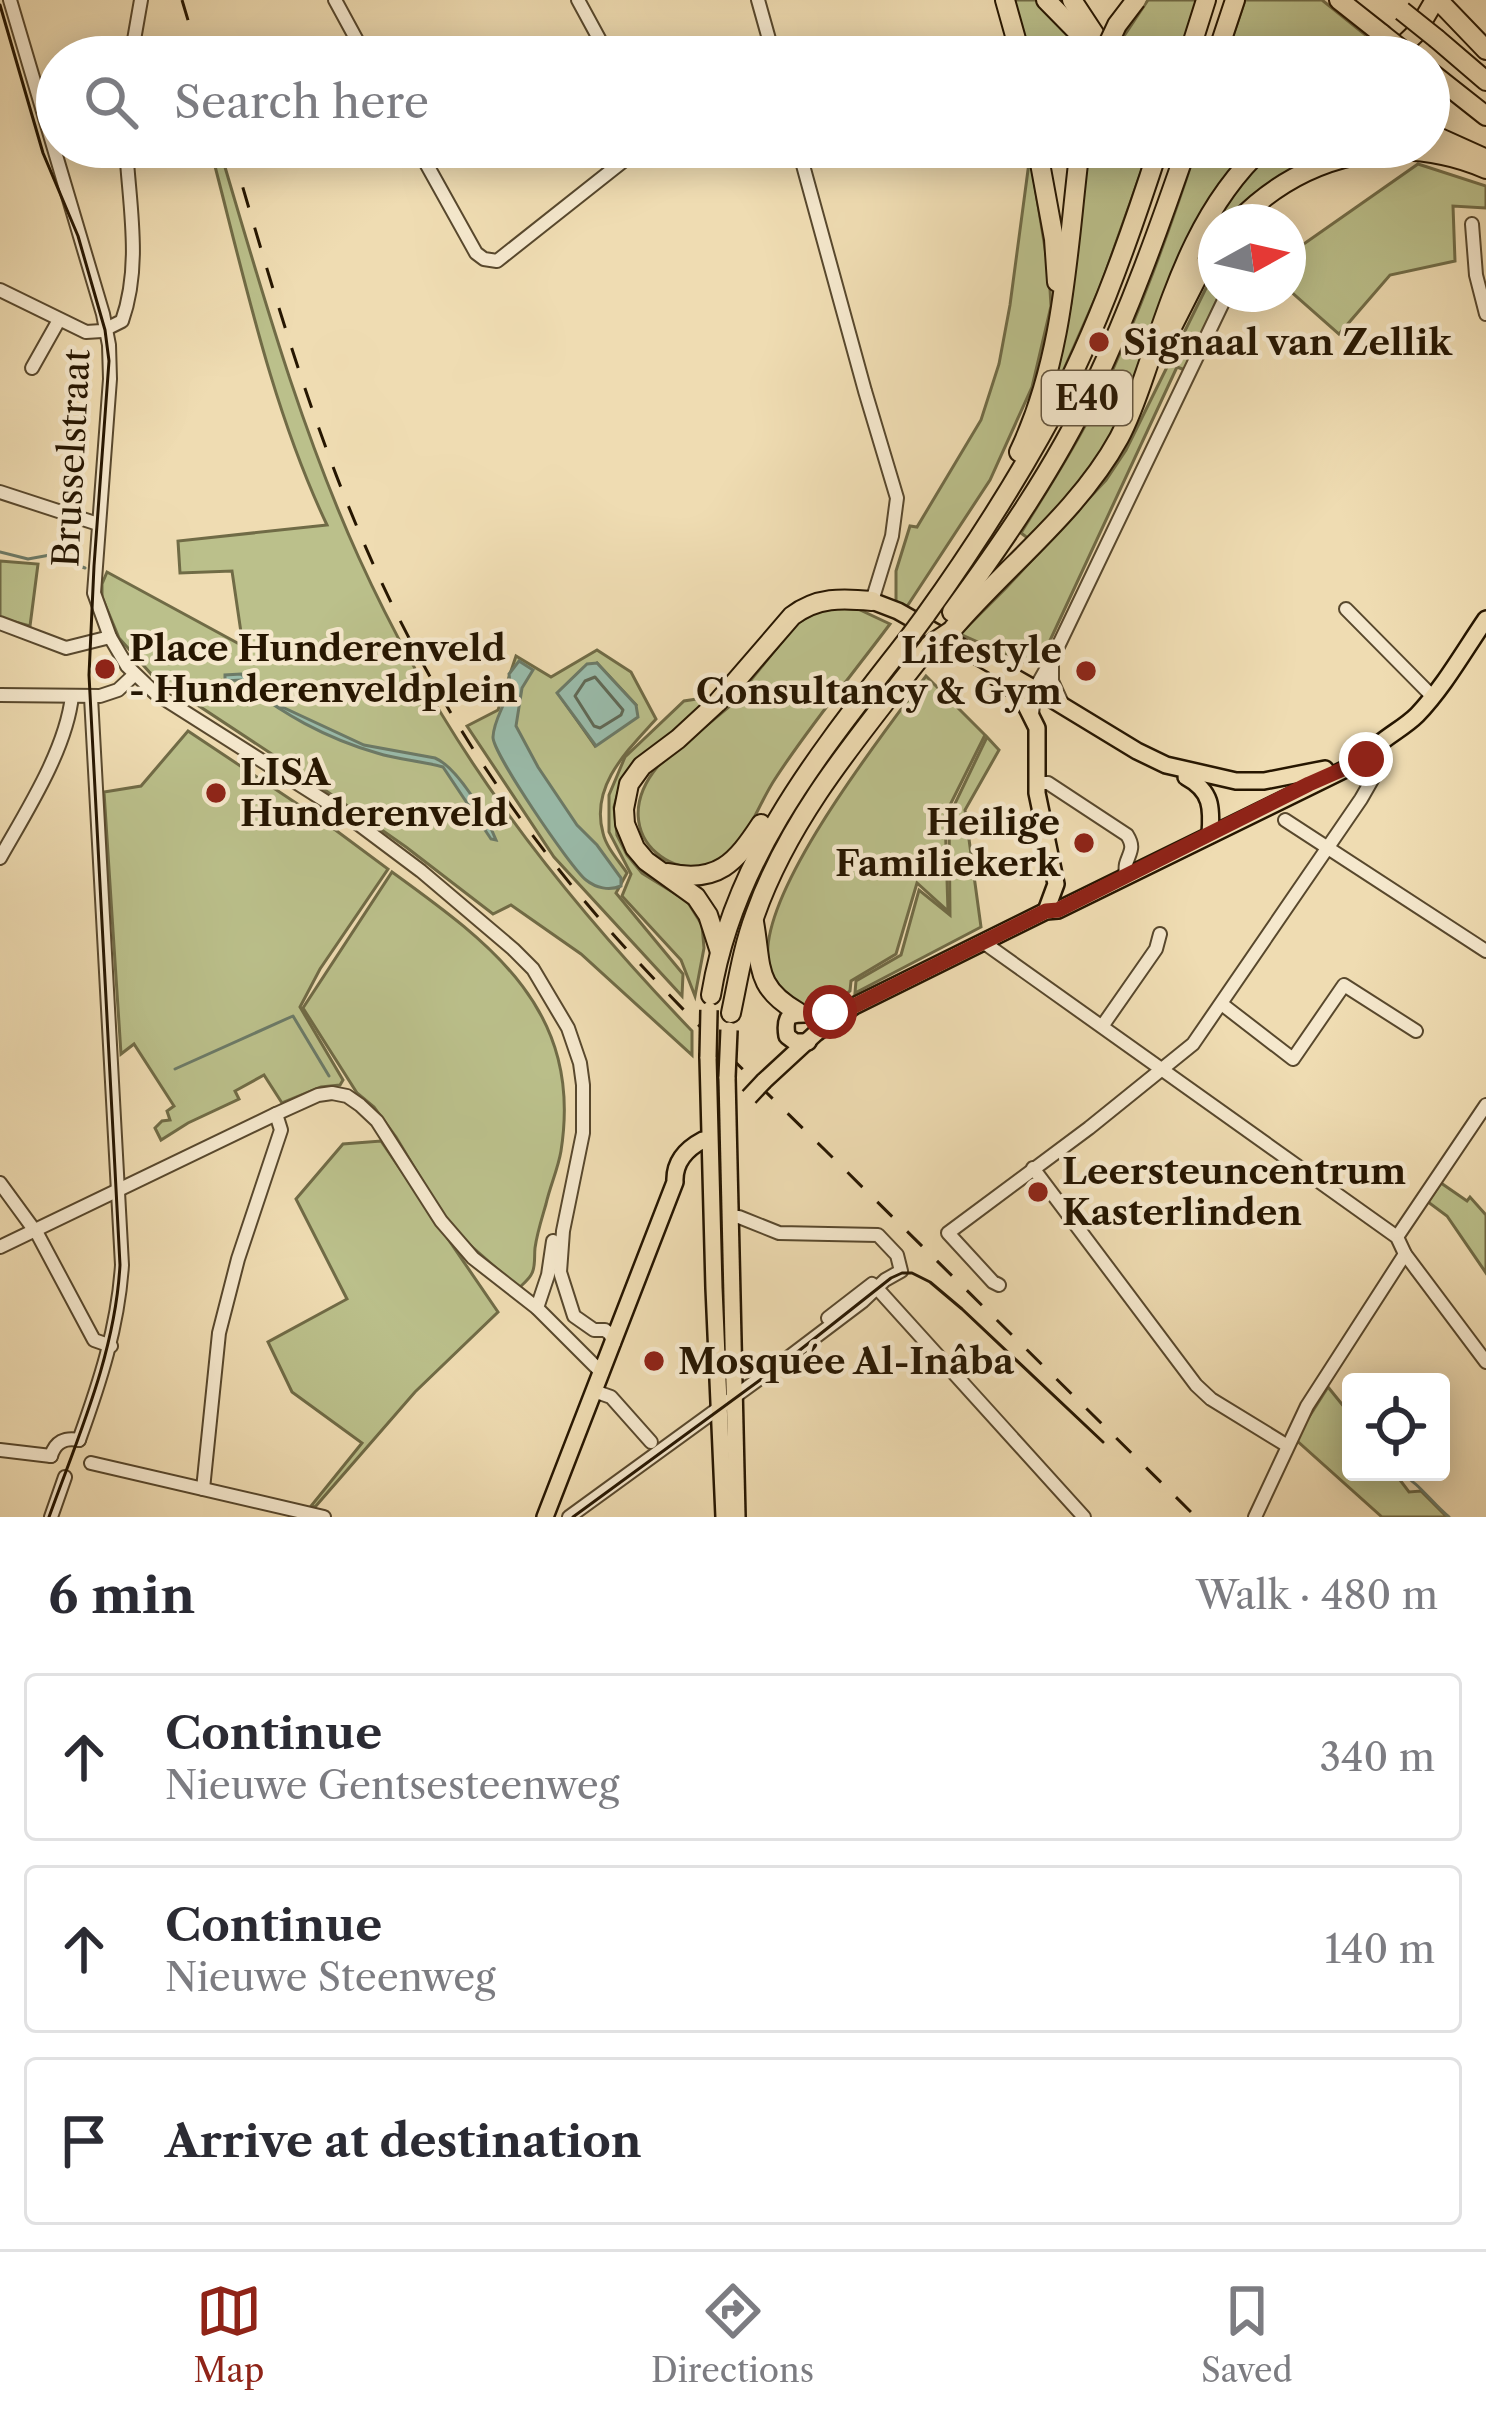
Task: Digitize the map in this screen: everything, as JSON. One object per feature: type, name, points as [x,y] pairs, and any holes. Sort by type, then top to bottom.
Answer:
[{"type":"highway","points":[[1005,0],[1015,36]]},
{"type":"highway","points":[[1046,0],[1081,36]]},
{"type":"highway","points":[[1072,0],[1096,36]]},
{"type":"highway","points":[[1112,36],[1136,0]]},
{"type":"highway","points":[[1195,36],[1206,0]]},
{"type":"highway","points":[[1223,36],[1235,0]]},
{"type":"highway","points":[[1339,0],[1385,36]]},
{"type":"highway","points":[[1412,36],[1441,5],[1486,50]]},
{"type":"highway","points":[[1395,6],[1432,36]]},
{"type":"highway","points":[[1450,51],[1486,81]]},
{"type":"highway","points":[[1450,88],[1486,116]]},
{"type":"highway","points":[[1450,137],[1486,147]]},
{"type":"highway","points":[[1450,143],[1486,159]]},
{"type":"highway","points":[[1450,156],[1486,169]]},
{"type":"highway","points":[[1041,168],[1057,266],[1053,324],[1058,334]]},
{"type":"highway","points":[[1009,489],[1058,334],[1078,168]]},
{"type":"highway","name":"E40","points":[[730,1022],[742,959],[773,870],[806,810],[930,646],[1087,341],[1152,168]]},
{"type":"highway","name":"E40","points":[[710,1003],[720,952],[749,872],[790,796],[911,635],[939,624],[1030,500],[1092,390],[1135,292],[1179,168]]},
{"type":"highway","points":[[1134,408],[1179,275],[1205,220],[1244,168]]},
{"type":"highway","points":[[1255,204],[1312,168]]},
{"type":"highway","points":[[939,624],[1098,472],[1198,279]]},
{"type":"highway","points":[[720,952],[708,915],[696,897],[635,848],[625,824],[629,784],[642,766],[717,703],[792,616],[821,601],[872,601]]},
{"type":"highway","points":[[661,871],[698,876],[726,868],[790,796]]},
{"type":"highway","points":[[754,918],[762,978],[778,1000],[803,1013]]},
{"type":"main road","points":[[872,601],[898,611],[1192,780],[1205,791],[1211,806],[1210,835]]},
{"type":"main road","points":[[872,601],[1021,696],[1034,721],[1036,783],[1056,884],[1046,911]]},
{"type":"main road","points":[[724,1517],[709,1144],[749,1096],[854,1006],[1366,759],[1432,697],[1486,619]]},
{"type":"main road","points":[[1034,721],[1046,711],[1066,709]]},
{"type":"main road","points":[[1166,765],[1200,775],[1264,782],[1327,768],[1372,749]]},
{"type":"main road","points":[[1056,884],[1077,900]]},
{"type":"main road","name":"E40","points":[[709,1144],[710,1003]]},
{"type":"main road","points":[[812,1038],[795,1042],[787,1036],[787,1020],[854,1006]]},
{"type":"main road","points":[[803,1013],[813,1018],[812,1038]]},
{"type":"main road","name":"E40","points":[[727,1124],[730,1022]]},
{"type":"main road","points":[[727,1124],[736,1517]]},
{"type":"main road","points":[[545,1517],[675,1173],[684,1154],[703,1140],[709,1144]]},
{"type":"main road","points":[[535,1517],[560,1476]]},
{"type":"street","points":[[10,0],[36,89]]},
{"type":"street","points":[[135,36],[141,0]]},
{"type":"street","points":[[335,0],[355,36]]},
{"type":"street","points":[[578,0],[598,36]]},
{"type":"street","points":[[758,0],[768,36]]},
{"type":"street","points":[[0,290],[86,332],[106,329],[59,168]]},
{"type":"street","name":"Brusselstraat","points":[[128,168],[132,270],[122,321],[106,329],[111,364],[94,593],[110,637],[134,675]]},
{"type":"street","points":[[429,168],[476,253],[490,261],[497,261],[614,168]]},
{"type":"street","points":[[804,168],[898,498],[872,601]]},
{"type":"street","points":[[1472,224],[1486,314]]},
{"type":"street","points":[[1034,721],[1035,689],[1218,312]]},
{"type":"street","points":[[32,368],[59,320]]},
{"type":"street","points":[[0,492],[98,524]]},
{"type":"street","points":[[1346,609],[1432,697]]},
{"type":"street","points":[[0,623],[66,648],[110,637]]},
{"type":"street","points":[[1052,659],[1052,681],[1066,709]]},
{"type":"street","points":[[0,695],[92,697],[118,690],[134,675],[154,693],[389,847],[532,969],[568,1028],[584,1095],[583,1132],[560,1272],[574,1316],[594,1330],[605,1330],[614,1343]]},
{"type":"street","points":[[0,858],[58,743],[72,697]]},
{"type":"street","points":[[79,1440],[111,1346],[122,1265],[92,697]]},
{"type":"street","points":[[999,1285],[948,1233],[1193,1044],[1377,771],[1372,749]]},
{"type":"street","points":[[1036,783],[1048,783],[1127,835],[1132,855],[1125,876]]},
{"type":"street","points":[[1285,820],[1486,951]]},
{"type":"street","points":[[1103,1025],[1156,950],[1160,934]]},
{"type":"street","points":[[983,942],[1397,1237],[1486,1362]]},
{"type":"street","points":[[1222,1005],[1293,1058],[1345,985],[1416,1031]]},
{"type":"street","points":[[0,1247],[276,1114],[332,1093],[346,1096],[377,1120],[441,1221],[473,1258],[521,1296],[539,1302],[602,1373]]},
{"type":"street","points":[[1397,1237],[1486,1105]]},
{"type":"street","points":[[203,1489],[219,1333],[281,1130],[276,1114]]},
{"type":"street","points":[[539,1302],[576,1165]]},
{"type":"street","points":[[1033,1168],[1196,1385],[1286,1445]]},
{"type":"street","points":[[0,1183],[35,1229],[94,1340],[111,1346]]},
{"type":"street","points":[[569,1517],[735,1391],[785,1360],[874,1286],[901,1271],[897,1256],[878,1235],[779,1233],[739,1216],[730,1217]]},
{"type":"street","points":[[1255,1517],[1286,1445],[1405,1254]]},
{"type":"street","points":[[874,1286],[1084,1517]]},
{"type":"street","points":[[539,1302],[551,1295],[568,1302]]},
{"type":"street","points":[[583,1353],[593,1341],[594,1330]]},
{"type":"street","points":[[595,1391],[611,1396],[651,1442]]},
{"type":"street","points":[[63,1440],[79,1440],[89,1450],[91,1463],[80,1476],[65,1477],[53,1467],[51,1456],[63,1440]]},
{"type":"street","points":[[0,1450],[51,1456]]},
{"type":"street","points":[[91,1463],[324,1517]]},
{"type":"street","points":[[51,1517],[65,1477]]},
{"type":"green space","points":[[1009,0],[1038,0],[1073,36],[1020,36]]},
{"type":"green space","points":[[1148,0],[1198,0],[1186,36],[1124,36]]},
{"type":"green space","points":[[1245,0],[1322,0],[1367,36],[1233,36]]},
{"type":"green space","points":[[215,168],[225,168],[318,457],[392,625],[504,809],[593,922],[692,1031],[692,1055],[581,954],[511,905],[493,914],[302,774],[152,675],[119,638],[102,597],[107,572],[243,646],[232,571],[180,573],[178,541],[327,525],[274,387]]},
{"type":"green space","points":[[1028,168],[1032,168],[1051,306],[1032,387],[990,480],[906,608],[896,601],[896,571],[910,526],[917,527],[981,420],[999,364]]},
{"type":"green space","points":[[1085,168],[1143,168],[1101,285],[1061,376],[1056,374],[1071,303]]},
{"type":"green space","points":[[1190,168],[1237,168],[1221,204],[1198,204],[1198,253],[1123,417],[1085,478],[1029,539],[1021,533],[1082,432],[1128,336]]},
{"type":"green space","points":[[1254,168],[1326,168],[1261,204],[1226,204]]},
{"type":"green space","points":[[1412,168],[1430,168],[1486,186],[1486,208],[1453,206],[1455,261],[1390,275],[1339,334],[1306,305],[1306,242]]},
{"type":"green space","points":[[1198,304],[1198,312],[1212,312],[1185,370],[1177,367],[1047,647],[1023,662],[960,634],[1106,480],[1126,450]]},
{"type":"green space","points":[[0,561],[38,564],[30,626],[0,618]]},
{"type":"green space","points":[[824,608],[858,609],[890,624],[788,759],[733,850],[715,863],[694,867],[674,864],[656,853],[644,837],[638,816],[642,792],[658,766],[730,706],[796,624]]},
{"type":"green space","points":[[597,650],[631,672],[656,719],[614,770],[600,816],[607,843],[627,873],[616,893],[683,974],[682,996],[554,857],[467,726],[498,710],[516,656],[551,677]],"holes":[[[597,663],[636,705],[595,746],[558,693]]]},
{"type":"green space","points":[[926,676],[985,735],[945,815],[948,911],[917,883],[896,954],[851,981],[850,991],[834,1003],[803,1006],[778,984],[769,965],[770,936],[781,899],[826,816]]},
{"type":"green space","points":[[703,698],[709,702],[620,785],[614,807],[617,835],[627,855],[642,873],[687,901],[702,925],[704,948],[695,996],[681,960],[622,896],[631,874],[609,832],[609,795],[625,757],[684,701]]},
{"type":"green space","points":[[188,731],[388,869],[300,1007],[343,1080],[340,1085],[321,1087],[282,1103],[264,1075],[235,1091],[239,1099],[161,1140],[155,1128],[170,1120],[167,1111],[174,1106],[134,1044],[121,1054],[104,792],[141,786]]},
{"type":"green space","points":[[987,737],[999,750],[965,810],[981,927],[855,993],[856,981],[901,955],[919,890],[950,915],[949,816]]},
{"type":"green space","points":[[392,872],[496,955],[544,1020],[558,1059],[564,1102],[561,1151],[537,1237],[534,1269],[519,1288],[464,1240],[440,1210],[396,1137],[357,1093],[303,1008]]},
{"type":"green space","points":[[381,1141],[498,1312],[415,1392],[315,1507],[311,1506],[362,1443],[292,1392],[268,1342],[347,1299],[296,1199],[343,1144]]},
{"type":"green space","points":[[1441,1183],[1467,1201],[1470,1197],[1486,1215],[1486,1273],[1447,1216],[1428,1202]]},
{"type":"green space","points":[[1328,1387],[1342,1404],[1342,1481],[1401,1481],[1409,1492],[1421,1491],[1447,1517],[1382,1517],[1295,1439]]},
{"type":"water","points":[[519,661],[533,670],[522,688],[516,726],[577,825],[621,878],[621,886],[598,887],[577,871],[496,747],[494,729],[509,674]]},
{"type":"water","points":[[597,663],[636,705],[638,717],[596,746],[557,693],[587,664]]},
{"type":"water","points":[[241,674],[278,705],[364,745],[444,763],[470,794],[496,840],[443,767],[377,753],[322,732],[288,714],[241,680],[225,681],[225,675]]},
{"type":"waterway","points":[[0,552],[28,559],[50,555],[85,568]]},
{"type":"waterway","points":[[175,1069],[293,1016],[329,1076]]},
{"type":"waterway","points":[[1412,1481],[1449,1517]]},
{"type":"tram line","points":[[0,5],[36,129]]},
{"type":"tram line","points":[[49,168],[78,236],[109,361],[89,675],[120,1265],[103,1362],[49,1517]]},
{"type":"tram line","points":[[573,1517],[902,1273],[930,1282],[1103,1442]]},
{"type":"railway","points":[[182,0],[193,36]]},
{"type":"railway","points":[[237,168],[314,416],[365,547],[428,673],[520,819],[601,921],[678,1004],[1196,1517]]},
{"type":"place","name":"Signaal van Zellik","points":[[1099,342]]},
{"type":"place","name":"Place Hunderenveld - Hunderenveldplein","points":[[105,669]]},
{"type":"place","name":"Lifestyle Consultancy & Gym","points":[[1086,671]]},
{"type":"place","name":"LISA Hunderenveld","points":[[216,793]]},
{"type":"place","name":"Heilige Familiekerk","points":[[1084,843]]},
{"type":"place","name":"Leersteuncentrum Kasterlinden","points":[[1038,1192]]},
{"type":"place","name":"Mosquée Al-Inâba","points":[[654,1361]]},
{"type":"route","points":[[830,1012],[854,1006],[1046,911],[1058,910],[1366,759]]}]
